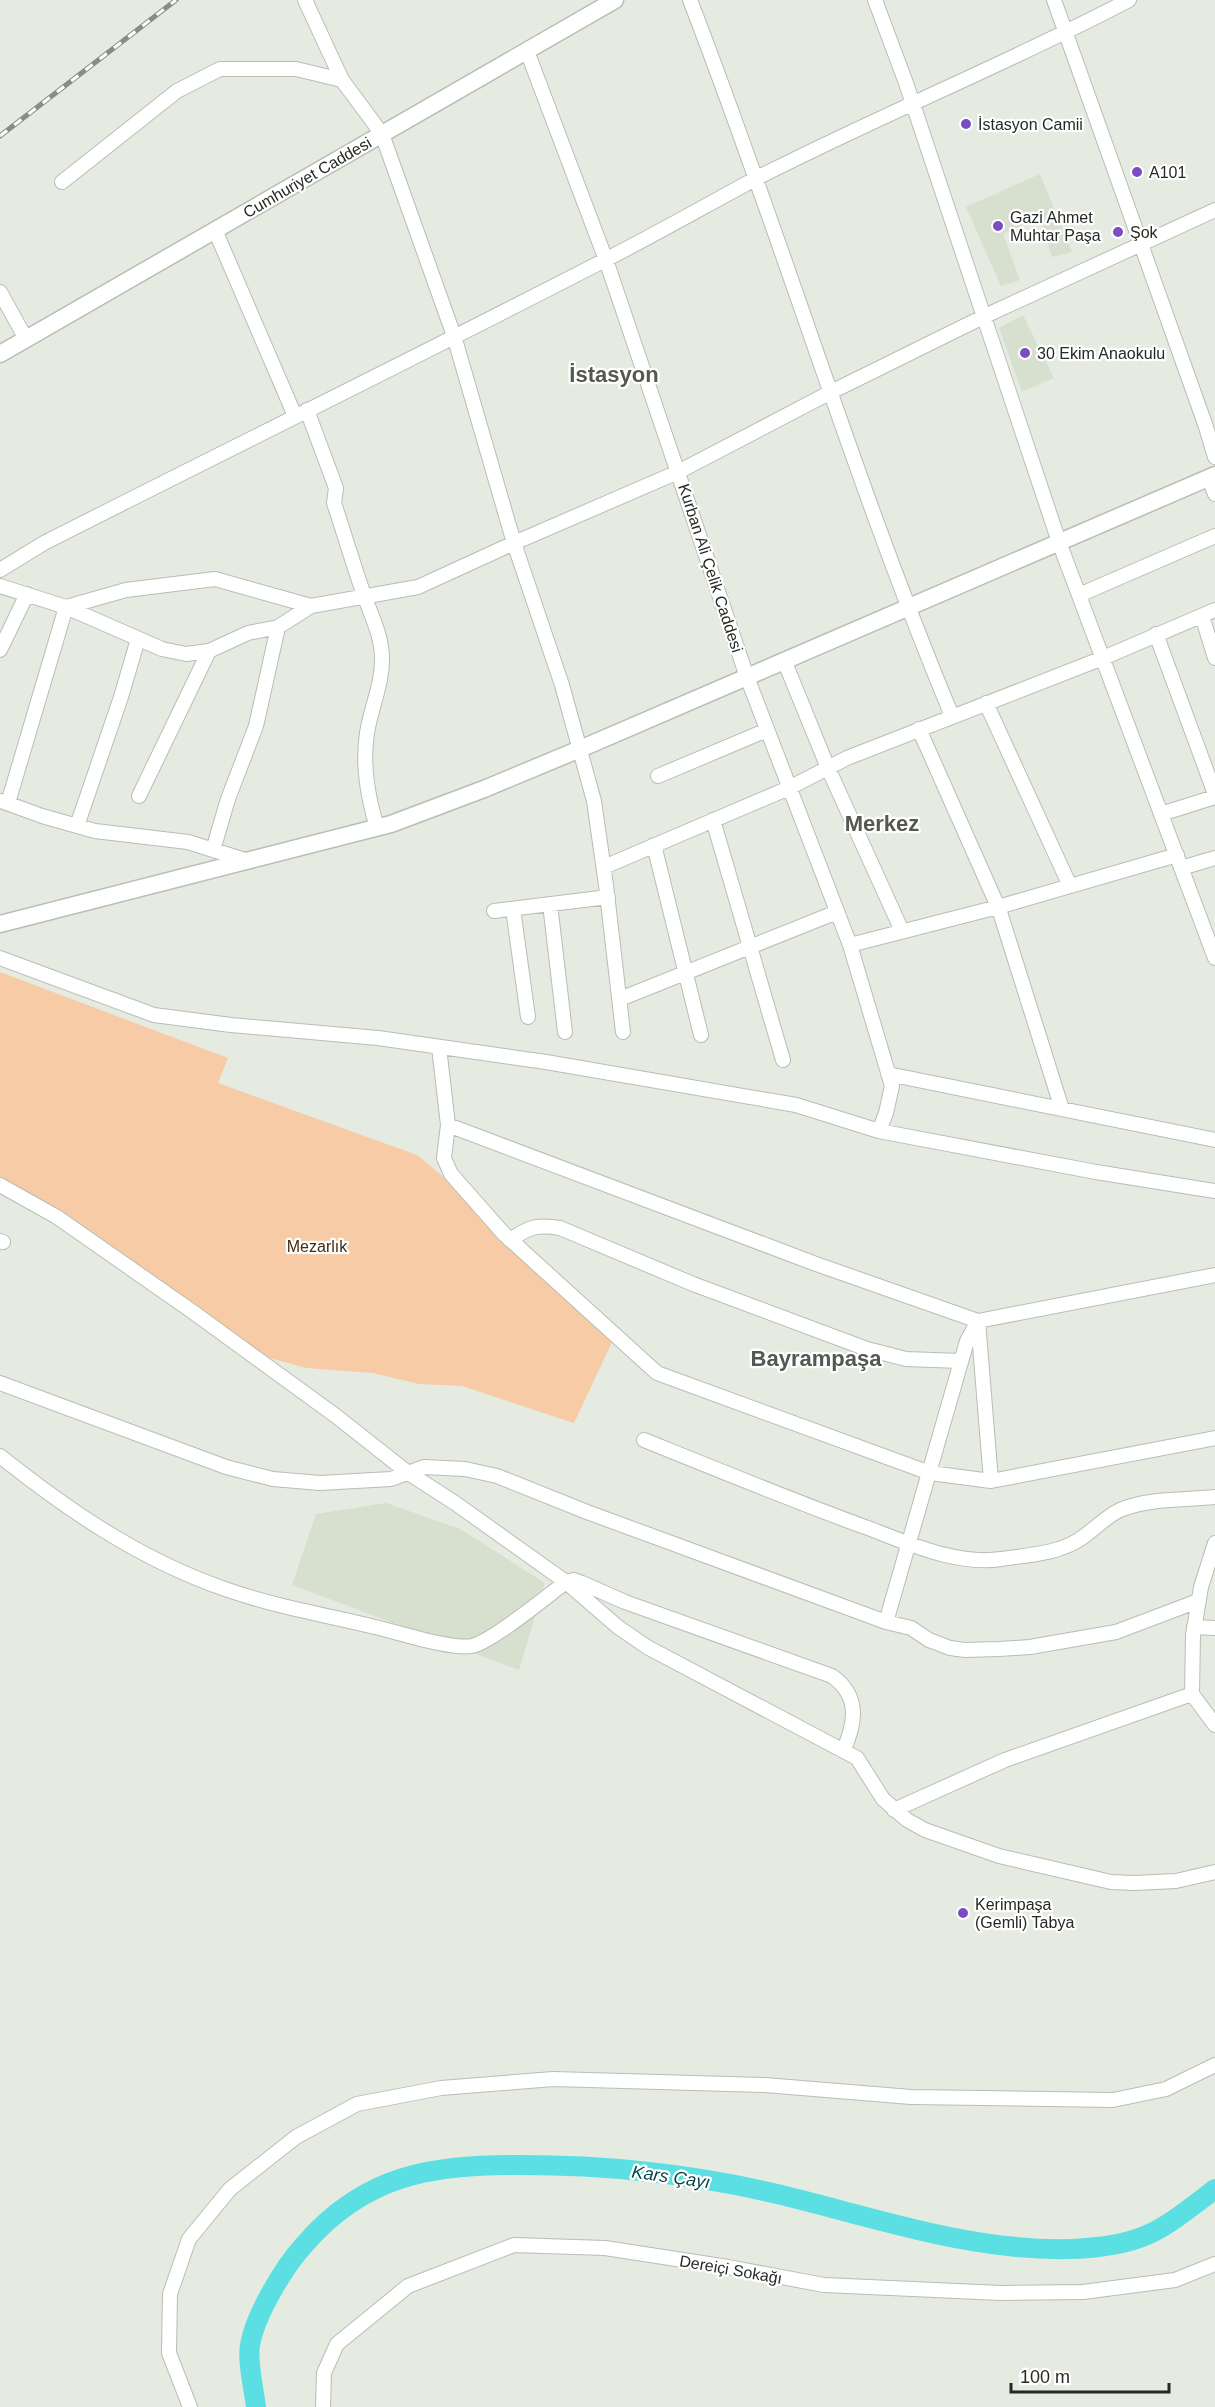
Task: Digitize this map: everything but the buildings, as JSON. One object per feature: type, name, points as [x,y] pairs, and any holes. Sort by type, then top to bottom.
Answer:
[{"type":"main road","name":"Cumhuriyet Caddesi","points":[[0,354],[615,0]]},
{"type":"main road","points":[[0,924],[377,828],[474,793],[1059,543],[1213,482]]},
{"type":"street","points":[[305,0],[342,80],[382,134],[453,336],[514,543],[562,685],[594,801],[608,897],[623,1032]]},
{"type":"street","points":[[690,0],[756,179],[907,608],[952,716]]},
{"type":"street","points":[[875,0],[913,102],[1059,543],[1215,958]]},
{"type":"street","points":[[1054,0],[1205,423],[1215,457]]},
{"type":"street","points":[[0,570],[44,543],[606,260],[756,179],[913,102],[971,78],[1066,33],[1129,0]]},
{"type":"street","name":"Kurban Ali Çelik Caddesi","points":[[527,51],[606,260],[747,676],[850,945],[890,1080]]},
{"type":"street","points":[[62,182],[177,91],[220,69],[296,69],[342,80]]},
{"type":"street","points":[[0,586],[66,607],[162,649],[186,654],[209,651],[248,633],[278,627],[311,606],[418,587],[678,472],[831,392],[985,316],[1215,210]]},
{"type":"street","points":[[215,230],[336,488],[334,503],[364,597],[375,620],[382,654],[380,681],[367,732],[366,750],[368,798],[377,828]]},
{"type":"street","points":[[0,292],[26,339]]},
{"type":"street","points":[[1079,595],[1215,537]]},
{"type":"street","points":[[66,607],[126,590],[215,579],[311,606]]},
{"type":"street","points":[[0,650],[27,594]]},
{"type":"street","points":[[66,607],[56,646],[4,802],[95,831],[188,842],[248,861]]},
{"type":"street","points":[[604,867],[789,788],[828,768],[919,729],[1103,658],[1215,610]]},
{"type":"street","points":[[1202,616],[1215,658]]},
{"type":"street","points":[[213,850],[228,799],[256,726],[278,627]]},
{"type":"street","points":[[1156,634],[1215,795],[1161,814]]},
{"type":"street","points":[[77,826],[121,697],[138,639]]},
{"type":"street","points":[[139,796],[209,651]]},
{"type":"street","points":[[784,660],[828,768],[902,931]]},
{"type":"street","points":[[986,703],[1070,886]]},
{"type":"street","points":[[919,729],[998,907],[1062,1109]]},
{"type":"street","points":[[658,776],[767,730]]},
{"type":"street","points":[[713,820],[783,1060]]},
{"type":"street","points":[[654,845],[701,1035]]},
{"type":"street","points":[[850,945],[1070,886],[1179,862],[1215,858]]},
{"type":"street","points":[[494,911],[608,897]]},
{"type":"street","points":[[550,904],[564,1032]]},
{"type":"street","points":[[513,909],[528,1017]]},
{"type":"street","points":[[620,999],[837,912]]},
{"type":"street","points":[[0,958],[154,1015],[231,1025],[378,1038],[796,1104],[879,1131],[1096,1173],[1215,1191]]},
{"type":"street","points":[[439,1047],[448,1125],[444,1152],[446,1166],[510,1240],[657,1373],[930,1473],[991,1481],[1215,1438]]},
{"type":"street","points":[[879,1131],[886,1113],[890,1080],[1062,1109],[1215,1140]]},
{"type":"street","points":[[448,1125],[816,1264],[978,1321],[1215,1275]]},
{"type":"street","points":[[0,1185],[57,1216],[184,1305],[336,1416],[407,1472],[455,1503],[566,1582],[618,1627],[647,1647],[857,1758],[883,1799],[894,1810],[925,1830],[974,1848],[1090,1878],[1153,1883],[1176,1881],[1215,1872]]},
{"type":"street","points":[[510,1240],[528,1228],[539,1226],[560,1228],[693,1284],[867,1349],[906,1359],[961,1361]]},
{"type":"street","points":[[886,1622],[967,1341],[978,1321]]},
{"type":"street","points":[[978,1321],[991,1481]]},
{"type":"street","points":[[0,1383],[250,1474],[298,1482],[320,1483],[391,1479],[424,1467],[465,1468],[497,1476],[587,1512],[886,1622],[911,1628],[929,1640],[950,1648],[965,1650],[1010,1648],[1116,1632],[1198,1601]]},
{"type":"street","points":[[644,1440],[813,1509],[908,1543],[962,1558],[998,1560],[1058,1549],[1071,1545],[1107,1516],[1122,1509],[1158,1502],[1215,1497]]},
{"type":"street","points":[[0,1456],[104,1532],[197,1579],[256,1598],[458,1646],[479,1644],[566,1582],[574,1580],[582,1582],[625,1602],[832,1676],[846,1689],[853,1706],[852,1728],[843,1750]]},
{"type":"street","points":[[1215,1543],[1198,1601],[1194,1627],[1192,1694],[1215,1725]]},
{"type":"street","points":[[1194,1627],[1215,1628]]},
{"type":"street","points":[[894,1810],[1005,1760],[1192,1694]]},
{"type":"street","points":[[190,2407],[169,2353],[170,2294],[189,2240],[230,2189],[296,2137],[357,2104],[441,2088],[553,2079],[765,2085],[911,2097],[1113,2100],[1166,2090],[1215,2065]]},
{"type":"street","name":"Dereiçi Sokağı","points":[[323,2407],[324,2373],[337,2344],[408,2286],[514,2245],[605,2248],[824,2285],[1001,2293],[1083,2292],[1175,2280],[1215,2264]]},
{"type":"shaded area","name":"Gazi Ahmet Muhtar Paşa","points":[[1040,174],[1072,252],[1052,257],[1040,217],[1003,234],[1020,280],[1001,286],[966,207]]},
{"type":"shaded area","name":"30 Ekim Anaokulu","points":[[1023,315],[1054,378],[1022,392],[999,328]]},
{"type":"shaded area","points":[[386,1503],[460,1529],[545,1583],[519,1670],[292,1585],[316,1514]]},
{"type":"green space","name":"Mezarlık","points":[[0,972],[228,1058],[218,1083],[417,1155],[463,1193],[613,1340],[574,1423],[462,1386],[419,1384],[373,1373],[306,1368],[263,1356],[0,1177]]},
{"type":"waterway","name":"Kars Çayı","points":[[256,2407],[249,2352],[253,2333],[271,2292],[304,2245],[327,2221],[376,2188],[402,2178],[429,2172],[488,2166],[551,2165],[612,2168],[704,2179],[764,2191],[955,2238],[1033,2248],[1072,2249],[1117,2244],[1150,2234],[1180,2216],[1215,2189]]},
{"type":"railway","points":[[0,136],[176,0]]},
{"type":"place","name":"İstasyon Camii","points":[[966,124]]},
{"type":"place","name":"A101","points":[[1137,172]]},
{"type":"place","name":"Gazi Ahmet Muhtar Paşa","points":[[998,226]]},
{"type":"place","name":"Şok","points":[[1118,232]]},
{"type":"place","name":"30 Ekim Anaokulu","points":[[1025,353]]},
{"type":"place","name":"Kerimpaşa (Gemli) Tabya","points":[[963,1913]]},
{"type":"district","name":"İstasyon","points":[[614,374]]},
{"type":"district","name":"Merkez","points":[[882,823]]},
{"type":"district","name":"Bayrampaşa","points":[[816,1358]]}]
